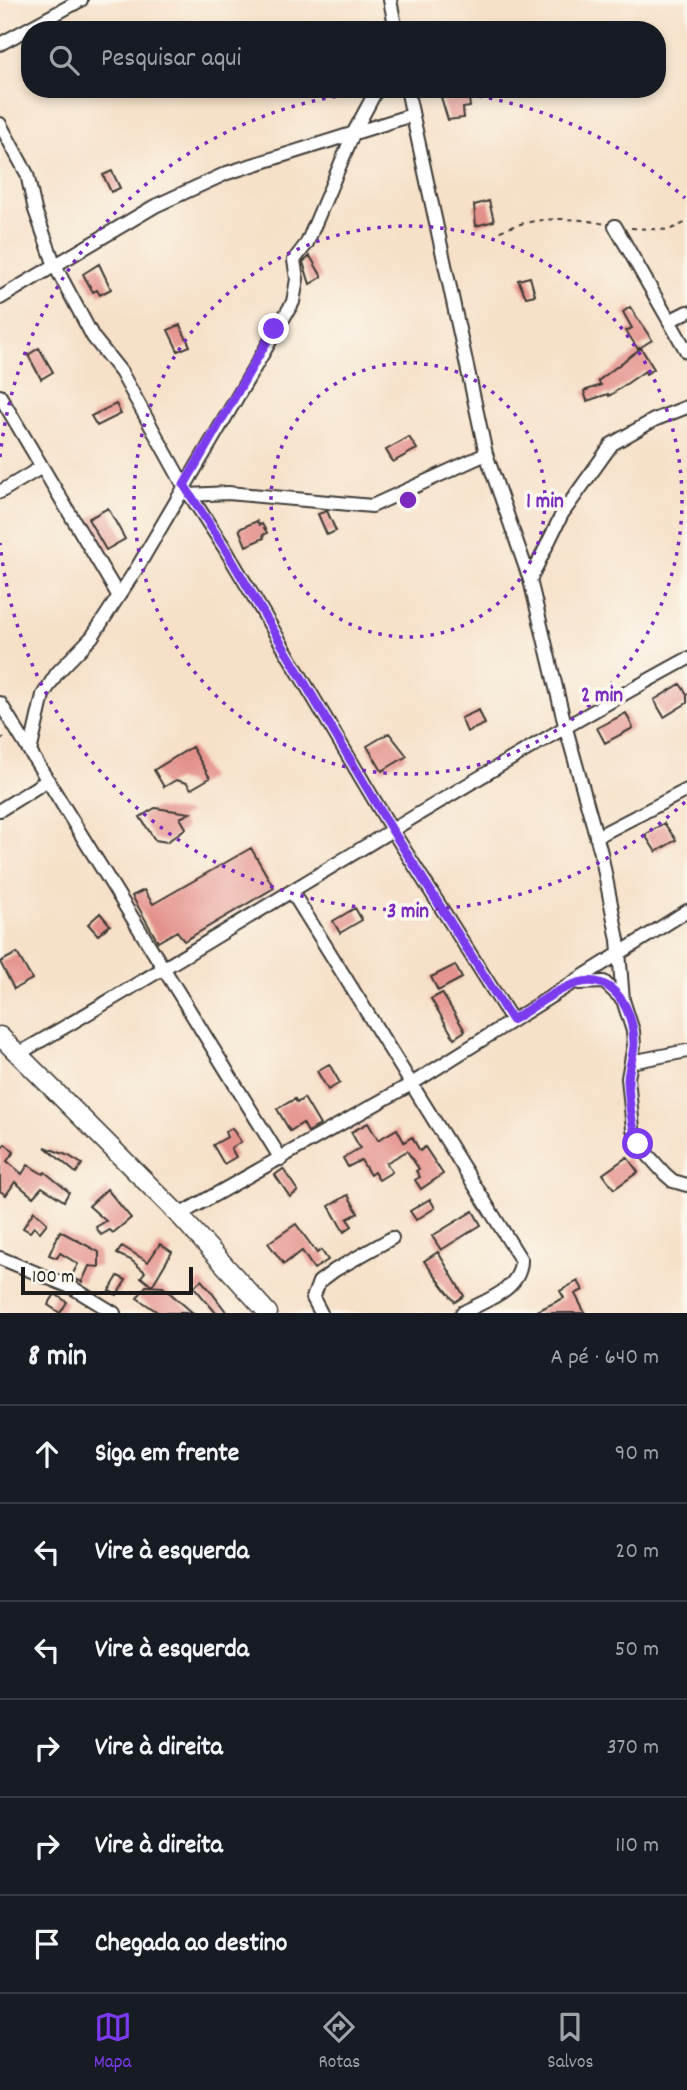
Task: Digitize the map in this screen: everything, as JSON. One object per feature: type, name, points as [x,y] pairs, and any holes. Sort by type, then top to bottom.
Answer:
[{"type":"main road","points":[[0,1036],[179,1215],[268,1313]]},
{"type":"street","points":[[42,21],[81,0]]},
{"type":"street","points":[[390,0],[394,21]]},
{"type":"street","points":[[0,44],[21,33]]},
{"type":"street","points":[[30,752],[43,695],[65,664],[92,637],[187,490],[293,302],[297,279],[294,260],[307,243],[354,132],[372,98]]},
{"type":"street","points":[[409,98],[486,454],[530,580],[565,725],[596,837],[619,954],[623,1000],[633,1031],[628,1078],[633,1129],[638,1144],[673,1181],[687,1185]]},
{"type":"street","points":[[0,299],[155,205],[227,173],[412,114]]},
{"type":"street","points":[[0,124],[27,174],[35,210],[55,267],[93,337],[121,372],[187,490],[392,830],[512,1020]]},
{"type":"street","points":[[615,226],[687,352]]},
{"type":"street","points":[[669,321],[687,312]]},
{"type":"street","points":[[0,396],[118,595]]},
{"type":"street","points":[[530,580],[562,514],[612,443],[654,420],[687,407]]},
{"type":"street","points":[[187,490],[372,506],[486,454]]},
{"type":"street","points":[[0,492],[42,467]]},
{"type":"street","points":[[18,1054],[164,971],[565,725],[687,659]]},
{"type":"street","points":[[0,703],[281,1159]]},
{"type":"street","points":[[0,810],[48,780]]},
{"type":"street","points":[[596,837],[687,790]]},
{"type":"street","points":[[292,892],[521,1260],[521,1271],[515,1283],[463,1313]]},
{"type":"street","points":[[179,1215],[413,1083],[512,1020],[575,984],[687,911]]},
{"type":"street","points":[[575,984],[590,980],[604,982],[623,1000]]},
{"type":"street","points":[[631,1062],[687,1051]]},
{"type":"street","points":[[321,1313],[313,1298],[319,1282],[392,1238]]},
{"type":"street","points":[[0,1258],[73,1288],[114,1313]]},
{"type":"path","points":[[500,231],[523,221],[540,219],[580,220],[669,230],[687,222]]},
{"type":"building","points":[[441,98],[469,98],[470,107],[463,108],[464,118],[448,120]]},
{"type":"building","points":[[112,171],[120,188],[111,192],[103,175]]},
{"type":"building","points":[[489,201],[494,221],[476,226],[474,205]]},
{"type":"building","points":[[310,256],[322,277],[310,284],[303,262]]},
{"type":"building","points":[[99,264],[111,289],[100,295],[97,290],[93,292],[83,274]]},
{"type":"building","points":[[530,277],[535,295],[526,297],[518,280]]},
{"type":"building","points":[[630,307],[652,340],[638,349],[626,331],[632,328],[623,312]]},
{"type":"building","points":[[180,325],[190,346],[178,351],[168,330]]},
{"type":"building","points":[[39,348],[53,372],[41,379],[28,355]]},
{"type":"building","points":[[641,348],[654,369],[646,374],[645,371],[609,396],[608,394],[587,401],[584,391],[601,385],[598,381]]},
{"type":"building","points":[[116,404],[121,414],[97,426],[91,416]]},
{"type":"building","points":[[409,437],[417,449],[393,462],[386,450]]},
{"type":"building","points":[[108,508],[125,539],[106,550],[88,519]]},
{"type":"building","points":[[327,511],[336,531],[327,535],[318,514]]},
{"type":"building","points":[[257,521],[267,533],[263,535],[264,538],[246,546],[239,529]]},
{"type":"building","points":[[680,684],[687,694],[687,703],[664,717],[654,700]]},
{"type":"building","points":[[479,710],[485,724],[467,732],[461,718]]},
{"type":"building","points":[[626,713],[633,728],[605,743],[597,728]]},
{"type":"building","points":[[389,733],[407,756],[382,771],[367,746]]},
{"type":"building","points":[[192,747],[210,778],[191,789],[187,783],[176,780],[164,787],[154,770]]},
{"type":"building","points":[[155,808],[190,813],[180,818],[186,828],[167,842],[155,840],[140,817]]},
{"type":"building","points":[[664,823],[676,840],[656,852],[645,835]]},
{"type":"building","points":[[251,848],[274,888],[184,941],[177,931],[158,942],[132,896],[144,890],[153,904]]},
{"type":"building","points":[[355,908],[362,920],[340,933],[333,921]]},
{"type":"building","points":[[100,913],[110,925],[98,935],[88,924]]},
{"type":"building","points":[[17,953],[32,979],[14,989],[0,962]]},
{"type":"building","points":[[455,965],[462,978],[438,991],[431,977]]},
{"type":"building","points":[[442,993],[465,1031],[454,1038],[431,999]]},
{"type":"building","points":[[329,1064],[340,1083],[328,1090],[317,1071]]},
{"type":"building","points":[[304,1098],[320,1125],[308,1132],[303,1123],[290,1131],[277,1109],[295,1099],[297,1103]]},
{"type":"building","points":[[368,1123],[378,1140],[397,1129],[404,1142],[412,1137],[420,1151],[425,1147],[443,1174],[421,1189],[415,1180],[420,1177],[416,1171],[419,1169],[407,1151],[386,1163],[392,1172],[379,1180],[374,1172],[370,1175],[361,1160],[348,1167],[343,1158],[360,1148],[351,1132]]},
{"type":"building","points":[[232,1128],[241,1142],[231,1148],[236,1157],[224,1164],[213,1145],[227,1137],[225,1132]]},
{"type":"building","points":[[5,1144],[14,1152],[7,1161],[22,1174],[28,1165],[43,1174],[45,1172],[69,1192],[64,1201],[42,1187],[33,1197],[15,1182],[6,1195],[0,1191],[0,1150]]},
{"type":"building","points":[[45,1147],[69,1156],[82,1164],[76,1173]]},
{"type":"building","points":[[627,1157],[638,1172],[614,1189],[603,1174]]},
{"type":"building","points":[[283,1169],[298,1191],[290,1197],[275,1175]]},
{"type":"building","points":[[107,1189],[131,1218],[113,1233],[110,1230],[101,1235],[96,1227],[106,1221],[89,1206]]},
{"type":"building","points":[[348,1195],[358,1213],[347,1219],[352,1226],[344,1232],[329,1206]]},
{"type":"building","points":[[430,1199],[435,1208],[416,1220],[410,1211]]},
{"type":"building","points":[[34,1211],[47,1223],[40,1232],[34,1227],[30,1232],[23,1228]]},
{"type":"building","points":[[473,1211],[481,1225],[441,1250],[432,1236]]},
{"type":"building","points":[[296,1224],[317,1253],[321,1250],[328,1260],[314,1269],[302,1251],[284,1264],[268,1243]]},
{"type":"building","points":[[60,1231],[99,1252],[99,1267],[89,1266],[82,1282],[71,1277],[78,1264],[60,1253],[57,1258],[49,1255]]},
{"type":"building","points":[[160,1244],[172,1252],[152,1286],[141,1277],[145,1272],[131,1260],[117,1254],[122,1246],[148,1262]]},
{"type":"building","points":[[438,1252],[464,1296],[455,1302],[424,1261]]},
{"type":"building","points":[[118,1276],[126,1280],[117,1295],[109,1291]]},
{"type":"building","points":[[201,1280],[227,1313],[216,1313],[194,1287]]},
{"type":"building","points":[[578,1281],[583,1290],[575,1294],[585,1313],[533,1313],[564,1298],[560,1291]]},
{"type":"building","points":[[146,1286],[163,1287],[193,1313],[159,1313],[137,1298]]},
{"type":"building","points":[[55,1294],[67,1302],[60,1313],[48,1305]]},
{"type":"route","points":[[274,329],[184,485],[224,547],[392,830],[512,1020],[575,984],[590,980],[604,982],[623,1000],[633,1031],[634,1045],[628,1078],[633,1129],[638,1144]]}]
